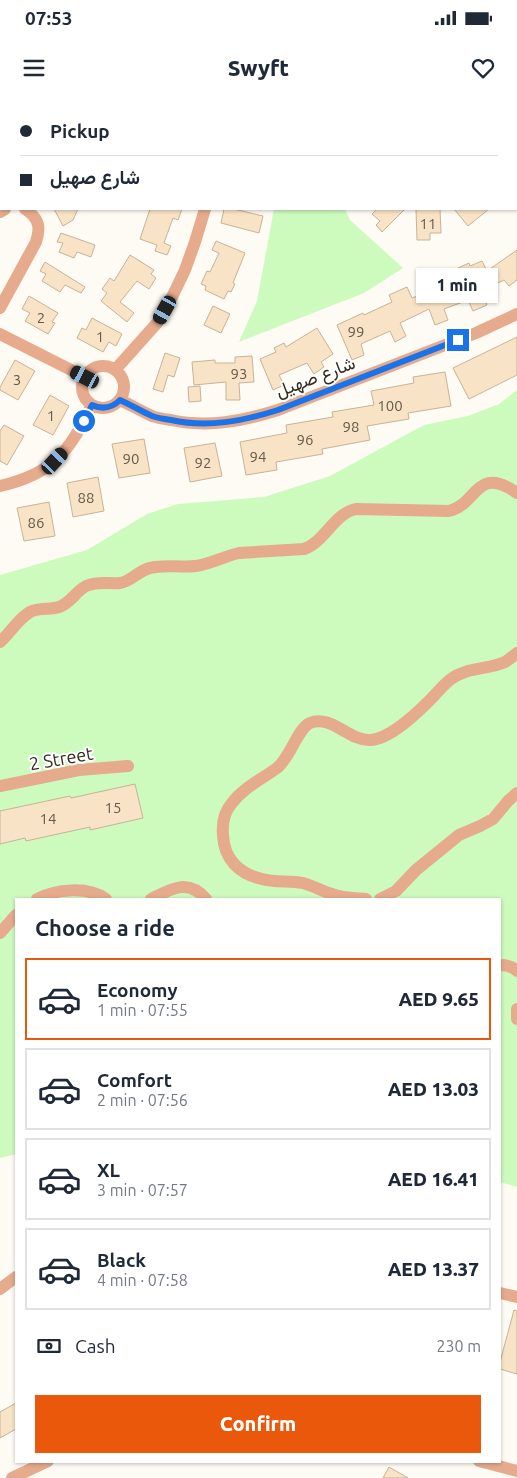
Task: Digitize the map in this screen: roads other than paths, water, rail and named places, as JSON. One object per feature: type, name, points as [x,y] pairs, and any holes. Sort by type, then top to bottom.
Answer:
[{"type":"street","points":[[0,308],[39,233],[38,223],[34,215],[26,210]]},
{"type":"street","points":[[115,370],[158,323],[185,270],[204,210]]},
{"type":"street","name":"شارع صهيل","points":[[120,400],[153,416],[178,422],[203,424],[254,418],[467,336],[517,314]]},
{"type":"street","points":[[0,334],[85,377]]},
{"type":"street","points":[[102,366],[115,370],[120,375],[124,394],[120,400],[110,407],[98,408],[92,405],[87,401],[82,389],[85,377],[95,368],[102,366]]},
{"type":"street","points":[[0,486],[16,483],[37,474],[55,461],[70,445],[92,405]]},
{"type":"street","points":[[0,642],[30,612],[66,604],[85,586],[121,583],[148,568],[157,566],[198,566],[229,555],[250,551],[304,549],[318,542],[341,515],[351,510],[449,511],[457,508],[478,489],[491,483],[506,486],[517,493]]},
{"type":"street","points":[[359,898],[332,894],[304,884],[262,880],[237,868],[227,855],[223,840],[223,821],[231,803],[283,763],[300,734],[310,723],[326,722],[361,739],[371,740],[381,737],[418,712],[450,679],[469,670],[506,661],[517,653]]},
{"type":"street","name":"2 Street","points":[[0,786],[79,770],[128,766]]},
{"type":"street","points":[[382,898],[396,891],[416,870],[459,835],[493,819],[517,793]]},
{"type":"street","points":[[153,898],[174,888],[182,887],[198,891],[205,898]]},
{"type":"street","points":[[40,898],[58,892],[84,890],[104,898]]},
{"type":"street","points":[[0,933],[15,916]]},
{"type":"street","points":[[501,964],[512,967],[517,971]]},
{"type":"street","points":[[517,1009],[517,1018]]},
{"type":"street","points":[[0,1289],[15,1278]]},
{"type":"street","points":[[501,1293],[517,1297]]},
{"type":"street","points":[[12,1478],[44,1463]]},
{"type":"street","points":[[487,1463],[517,1471]]}]
